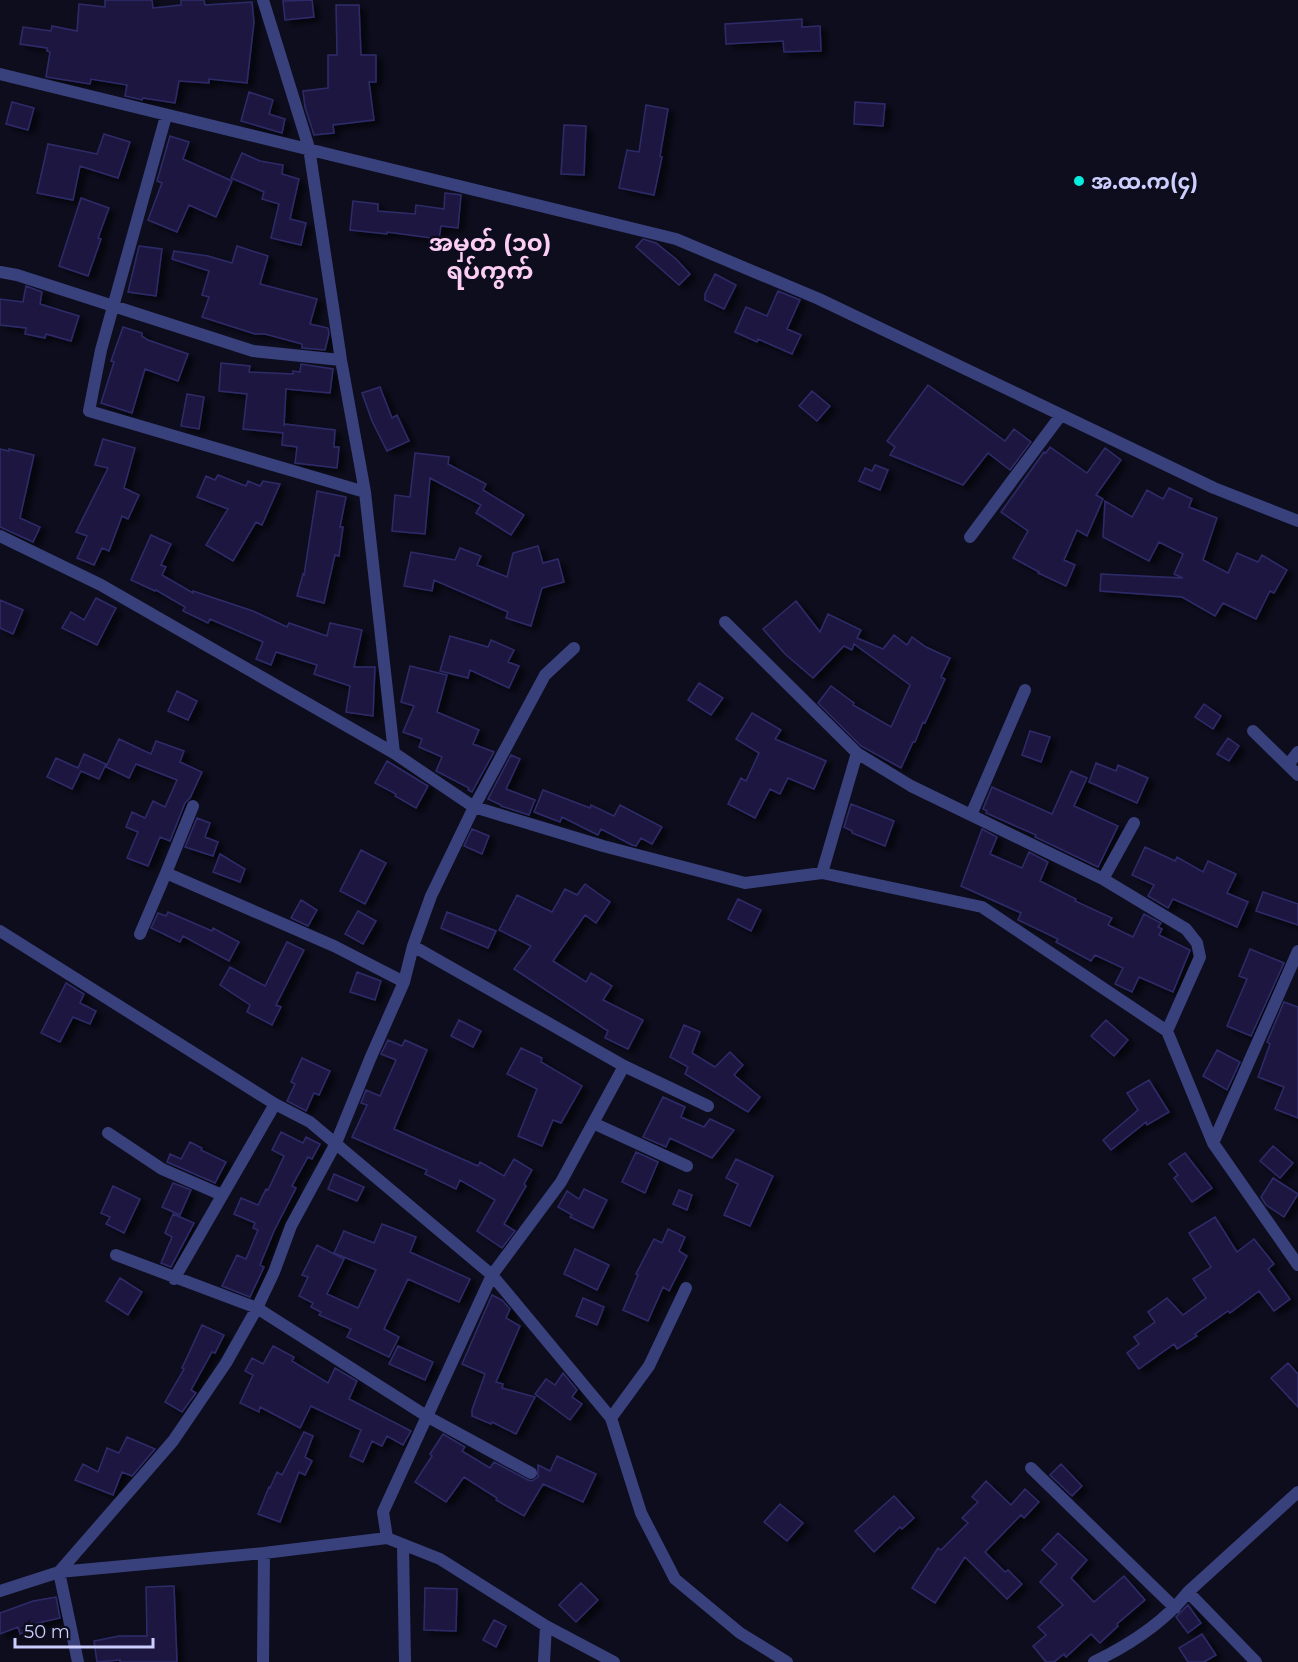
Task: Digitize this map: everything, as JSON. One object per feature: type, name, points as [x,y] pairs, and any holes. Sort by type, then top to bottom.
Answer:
[{"type":"street","points":[[263,0],[309,148],[340,360],[365,492],[394,753]]},
{"type":"street","points":[[0,74],[676,239],[819,299],[1214,488],[1298,521]]},
{"type":"street","points":[[166,116],[115,307],[101,350],[89,411],[365,492]]},
{"type":"street","points":[[0,272],[17,275],[253,351],[340,360]]},
{"type":"street","points":[[970,537],[1061,415]]},
{"type":"street","points":[[0,536],[101,585],[394,753],[474,807],[603,846],[745,884],[822,873],[982,907],[1167,1031],[1213,1143],[1298,1265]]},
{"type":"street","points":[[724,622],[857,753],[910,786],[1103,879],[1186,930],[1197,943],[1200,957],[1167,1031]]},
{"type":"street","points":[[59,1572],[173,1441],[226,1363],[257,1308],[274,1272],[291,1226],[336,1143],[404,982],[413,946],[431,896],[474,807],[545,675],[574,648]]},
{"type":"street","points":[[971,815],[1025,690]]},
{"type":"street","points":[[1253,731],[1298,776]]},
{"type":"street","points":[[1288,765],[1298,752]]},
{"type":"street","points":[[822,873],[857,753]]},
{"type":"street","points":[[140,934],[193,806]]},
{"type":"street","points":[[1103,879],[1134,823]]},
{"type":"street","points":[[166,873],[334,946],[404,982]]},
{"type":"street","points":[[0,931],[275,1104],[310,1122],[492,1275],[611,1418],[641,1513],[675,1579],[740,1633],[787,1662]]},
{"type":"street","points":[[413,946],[624,1066],[708,1106]]},
{"type":"street","points":[[1213,1143],[1298,951]]},
{"type":"street","points":[[387,1538],[382,1512],[492,1275],[561,1182],[624,1066]]},
{"type":"street","points":[[174,1278],[275,1104]]},
{"type":"street","points":[[594,1123],[687,1166]]},
{"type":"street","points":[[108,1133],[162,1169],[222,1195]]},
{"type":"street","points":[[116,1255],[257,1308],[428,1417],[531,1473]]},
{"type":"street","points":[[611,1418],[650,1366],[686,1288]]},
{"type":"street","points":[[1031,1468],[1175,1608]]},
{"type":"street","points":[[1094,1662],[1124,1647],[1175,1608],[1188,1592],[1298,1492]]},
{"type":"street","points":[[0,1591],[59,1572],[264,1553],[387,1538],[440,1559],[546,1626],[614,1662]]},
{"type":"street","points":[[403,1546],[405,1662]]},
{"type":"street","points":[[263,1662],[264,1553]]},
{"type":"street","points":[[59,1572],[78,1662]]},
{"type":"street","points":[[1188,1592],[1256,1662]]},
{"type":"street","points":[[544,1662],[546,1626]]},
{"type":"building","points":[[105,0],[152,0],[153,8],[181,5],[181,0],[204,0],[205,5],[252,2],[254,22],[247,83],[209,79],[209,83],[179,81],[175,103],[125,96],[127,85],[91,79],[90,84],[46,77],[50,52],[47,48],[20,44],[23,27],[51,31],[52,26],[77,31],[79,4],[105,7]]},
{"type":"building","points":[[312,0],[314,17],[285,20],[283,1]]},
{"type":"building","points":[[336,5],[359,5],[361,55],[376,55],[376,82],[369,82],[374,120],[333,125],[334,133],[314,135],[305,107],[303,91],[328,88],[328,55],[337,55]]},
{"type":"building","points":[[802,19],[802,27],[820,26],[821,51],[784,52],[783,41],[726,44],[725,24]]},
{"type":"building","points":[[249,92],[273,100],[269,114],[285,119],[282,133],[241,121]]},
{"type":"building","points":[[12,102],[34,108],[28,130],[6,124]]},
{"type":"building","points":[[855,102],[885,104],[883,126],[854,124]]},
{"type":"building","points":[[646,105],[668,109],[654,195],[619,188],[627,150],[639,152]]},
{"type":"building","points":[[564,125],[586,126],[584,175],[561,174]]},
{"type":"building","points":[[104,134],[130,142],[118,178],[80,166],[73,200],[37,193],[48,144],[97,154]]},
{"type":"building","points":[[170,136],[189,142],[183,159],[232,181],[216,217],[189,205],[177,232],[148,220],[162,183],[157,181]]},
{"type":"building","points":[[242,153],[260,161],[283,165],[282,174],[299,179],[290,219],[306,223],[301,245],[271,238],[279,204],[262,199],[264,192],[231,178]]},
{"type":"building","points":[[445,193],[461,195],[458,228],[441,226],[439,239],[350,230],[353,201],[378,204],[378,211],[415,214],[416,205],[444,209]]},
{"type":"building","points":[[81,198],[109,208],[88,276],[59,266]]},
{"type":"building","points":[[643,239],[656,243],[690,274],[679,285],[636,247]]},
{"type":"building","points":[[139,246],[162,249],[156,296],[128,292]]},
{"type":"building","points":[[237,246],[268,256],[260,284],[317,299],[310,324],[328,328],[329,334],[325,350],[302,348],[302,344],[265,334],[255,334],[202,317],[209,297],[202,295],[209,271],[172,259],[174,251],[208,256],[232,263]]},
{"type":"building","points":[[715,274],[736,285],[724,309],[705,300],[705,294]]},
{"type":"building","points":[[26,286],[42,292],[40,304],[79,316],[71,341],[46,334],[45,338],[25,334],[26,328],[0,325],[0,299],[23,302]]},
{"type":"building","points":[[778,291],[800,300],[787,329],[801,335],[792,354],[735,332],[746,307],[767,316]]},
{"type":"building","points":[[123,327],[142,333],[142,336],[148,340],[188,354],[178,381],[145,369],[132,413],[101,403],[114,362],[111,361]]},
{"type":"building","points":[[221,363],[250,366],[249,372],[293,374],[293,371],[300,372],[301,364],[333,369],[330,393],[286,389],[284,426],[285,424],[335,430],[334,447],[339,447],[337,468],[295,463],[297,447],[282,445],[283,433],[243,429],[247,394],[219,391]]},
{"type":"building","points":[[928,385],[1005,441],[1014,429],[1031,442],[1010,470],[988,453],[963,485],[890,455],[895,447],[887,441]]},
{"type":"building","points":[[380,387],[392,418],[397,415],[409,441],[387,451],[372,421],[362,393]]},
{"type":"building","points":[[812,391],[830,406],[817,421],[799,406]]},
{"type":"building","points":[[187,394],[204,397],[199,429],[181,426]]},
{"type":"building","points":[[103,439],[135,448],[124,488],[139,495],[128,519],[122,516],[109,551],[102,548],[94,565],[77,558],[87,536],[76,532],[108,468],[95,465]]},
{"type":"building","points":[[1050,447],[1087,473],[1105,448],[1121,460],[1096,495],[1103,499],[1087,536],[1077,530],[1064,560],[1075,565],[1066,586],[1013,558],[1028,531],[1001,512]]},
{"type":"building","points":[[0,449],[34,455],[20,518],[40,527],[33,542],[0,527]]},
{"type":"building","points":[[415,453],[449,457],[448,464],[486,484],[483,490],[524,515],[511,535],[476,513],[481,505],[430,478],[425,534],[392,531],[395,495],[410,497]]},
{"type":"building","points":[[875,465],[888,470],[880,490],[859,481],[865,468],[872,471]]},
{"type":"building","points":[[218,475],[246,486],[248,481],[260,486],[263,481],[280,484],[262,525],[256,522],[233,561],[206,545],[228,509],[197,497],[206,476],[215,480]]},
{"type":"building","points":[[1169,488],[1192,499],[1189,507],[1217,518],[1203,560],[1228,573],[1237,553],[1258,562],[1262,555],[1287,570],[1274,593],[1270,591],[1256,619],[1223,603],[1215,616],[1182,597],[1100,591],[1101,574],[1183,578],[1174,574],[1183,554],[1159,542],[1149,561],[1103,537],[1105,501],[1132,517],[1147,490],[1163,499]]},
{"type":"building","points":[[317,491],[346,497],[340,527],[343,527],[339,556],[335,555],[324,603],[297,596],[304,575]]},
{"type":"building","points":[[151,535],[171,544],[161,565],[166,567],[162,575],[193,593],[193,591],[253,611],[287,627],[289,623],[327,636],[330,623],[362,630],[354,667],[375,667],[373,716],[346,712],[350,686],[314,674],[317,665],[276,652],[271,665],[256,659],[263,642],[210,619],[208,623],[183,611],[185,607],[156,590],[131,580]]},
{"type":"building","points":[[538,546],[543,563],[558,559],[564,582],[542,588],[531,626],[506,618],[508,612],[434,580],[432,591],[404,586],[411,552],[455,560],[460,548],[481,556],[477,565],[507,577],[513,553]]},
{"type":"building","points":[[96,598],[116,608],[97,645],[62,628],[71,612],[84,620]]},
{"type":"building","points":[[0,600],[23,610],[13,634],[0,628]]},
{"type":"building","points":[[796,601],[820,632],[828,614],[861,630],[857,638],[883,649],[894,635],[907,645],[912,637],[926,647],[950,658],[941,677],[945,679],[901,768],[861,746],[818,703],[831,686],[854,703],[853,705],[891,727],[910,685],[854,644],[852,650],[844,646],[813,678],[785,654],[763,629]]},
{"type":"building","points":[[450,636],[488,647],[491,640],[514,650],[508,662],[519,666],[509,688],[470,670],[468,678],[440,671]]},
{"type":"building","points":[[410,666],[447,675],[437,712],[479,730],[473,744],[494,752],[472,792],[468,790],[469,788],[436,771],[442,757],[419,747],[422,739],[403,732],[414,706],[401,702]]},
{"type":"building","points":[[699,683],[723,698],[711,715],[688,700]]},
{"type":"building","points":[[177,691],[197,701],[188,720],[168,711]]},
{"type":"building","points":[[1204,704],[1221,716],[1213,729],[1195,717]]},
{"type":"building","points":[[752,713],[781,730],[775,739],[826,761],[814,789],[788,778],[780,794],[770,789],[755,818],[728,804],[741,778],[746,781],[759,753],[736,739]]},
{"type":"building","points":[[1030,731],[1050,737],[1041,762],[1022,755]]},
{"type":"building","points":[[1228,738],[1239,746],[1229,761],[1217,754]]},
{"type":"building","points":[[119,739],[151,754],[156,741],[184,751],[180,762],[202,772],[190,798],[185,803],[170,841],[160,837],[148,866],[127,858],[138,832],[126,827],[132,812],[145,818],[153,801],[165,807],[177,780],[136,764],[129,778],[106,767]]},
{"type":"building","points":[[84,754],[106,764],[99,779],[81,771],[72,789],[47,777],[56,758],[78,768]]},
{"type":"building","points":[[511,755],[520,759],[506,789],[535,800],[529,815],[488,799]]},
{"type":"building","points":[[387,761],[428,786],[416,808],[375,783]]},
{"type":"building","points":[[1096,763],[1116,771],[1118,765],[1148,778],[1137,803],[1089,782]]},
{"type":"building","points":[[1071,771],[1087,778],[1074,806],[1118,826],[1098,867],[1035,837],[1036,835],[986,813],[987,811],[983,809],[992,787],[1052,814]]},
{"type":"building","points":[[543,790],[590,808],[591,805],[614,816],[620,805],[662,827],[652,844],[641,838],[636,846],[601,829],[598,835],[562,817],[560,822],[534,812]]},
{"type":"building","points":[[851,804],[894,821],[885,846],[852,833],[844,827]]},
{"type":"building","points":[[197,818],[210,823],[205,837],[218,842],[213,856],[185,847]]},
{"type":"building","points":[[472,829],[489,836],[482,854],[464,846]]},
{"type":"building","points":[[982,829],[997,837],[990,854],[1022,868],[1029,852],[1048,862],[1040,881],[1112,918],[1108,925],[1133,937],[1144,914],[1161,923],[1158,927],[1162,929],[1159,935],[1190,950],[1173,992],[1139,977],[1132,992],[1115,984],[1123,968],[1095,955],[1091,961],[1056,942],[1058,939],[1018,920],[1021,913],[961,886]]},
{"type":"building","points":[[1145,847],[1175,861],[1177,857],[1203,872],[1208,861],[1236,874],[1227,893],[1248,902],[1237,927],[1173,899],[1168,908],[1148,896],[1154,885],[1132,875]]},
{"type":"building","points":[[361,850],[386,863],[365,904],[340,891]]},
{"type":"building","points":[[220,854],[245,869],[240,882],[213,872]]},
{"type":"building","points":[[585,884],[610,902],[596,923],[585,915],[553,961],[586,982],[591,973],[612,986],[603,1000],[643,1020],[628,1049],[605,1038],[608,1031],[514,969],[531,946],[499,930],[517,895],[552,912],[565,889],[577,895]]},
{"type":"building","points":[[1263,892],[1298,904],[1298,925],[1256,911]]},
{"type":"building","points":[[738,899],[761,910],[751,931],[728,919]]},
{"type":"building","points":[[301,900],[317,910],[308,926],[291,918]]},
{"type":"building","points":[[358,911],[376,921],[363,944],[345,934]]},
{"type":"building","points":[[168,912],[212,931],[213,928],[239,942],[229,961],[183,936],[180,942],[151,928],[158,913],[166,916]]},
{"type":"building","points":[[447,912],[496,931],[488,948],[441,928]]},
{"type":"building","points":[[287,942],[304,950],[276,1005],[281,1007],[272,1025],[247,1012],[250,1005],[220,985],[230,967],[265,986]]},
{"type":"building","points":[[1250,949],[1284,963],[1251,1036],[1227,1026],[1247,979],[1239,976]]},
{"type":"building","points":[[357,972],[381,981],[375,1000],[350,992]]},
{"type":"building","points":[[66,983],[84,994],[80,1003],[96,1011],[90,1024],[73,1017],[60,1042],[41,1033]]},
{"type":"building","points":[[1284,1002],[1298,1007],[1298,1118],[1275,1109],[1284,1087],[1258,1077],[1270,1044],[1267,1042]]},
{"type":"building","points":[[459,1020],[481,1031],[473,1047],[451,1036]]},
{"type":"building","points":[[1106,1020],[1128,1040],[1114,1056],[1091,1036]]},
{"type":"building","points":[[684,1025],[700,1032],[692,1053],[715,1067],[730,1052],[743,1065],[734,1075],[760,1097],[748,1112],[685,1074],[688,1067],[670,1057]]},
{"type":"building","points":[[388,1040],[402,1046],[405,1040],[427,1050],[394,1129],[478,1166],[480,1162],[504,1176],[514,1159],[532,1170],[524,1184],[526,1186],[504,1224],[515,1231],[502,1248],[477,1231],[495,1200],[460,1180],[456,1189],[425,1174],[427,1170],[352,1137],[367,1105],[361,1103],[366,1090],[380,1096],[396,1060],[381,1054]]},
{"type":"building","points":[[521,1048],[542,1058],[541,1062],[582,1086],[561,1123],[553,1120],[542,1146],[518,1136],[537,1089],[507,1074]]},
{"type":"building","points":[[1217,1050],[1240,1062],[1227,1090],[1203,1076]]},
{"type":"building","points":[[302,1058],[330,1071],[319,1095],[314,1093],[306,1111],[287,1101],[295,1084],[291,1082]]},
{"type":"building","points":[[1149,1080],[1169,1112],[1147,1125],[1146,1122],[1111,1150],[1103,1140],[1138,1110],[1127,1093]]},
{"type":"building","points":[[663,1097],[685,1107],[681,1117],[704,1127],[710,1119],[734,1130],[712,1158],[670,1138],[666,1147],[643,1137]]},
{"type":"building","points":[[281,1132],[303,1143],[306,1137],[320,1144],[312,1159],[308,1157],[292,1186],[296,1188],[274,1231],[260,1265],[264,1267],[250,1297],[222,1286],[237,1255],[246,1259],[258,1230],[253,1228],[255,1223],[234,1214],[241,1198],[258,1205],[266,1189],[268,1190],[284,1156],[272,1150]]},
{"type":"building","points":[[190,1142],[226,1162],[215,1183],[167,1162],[170,1154],[181,1159]]},
{"type":"building","points":[[1273,1146],[1293,1163],[1280,1178],[1260,1161]]},
{"type":"building","points":[[636,1152],[658,1162],[645,1193],[622,1182]]},
{"type":"building","points":[[1185,1153],[1212,1188],[1192,1202],[1174,1178],[1178,1175],[1169,1164]]},
{"type":"building","points":[[736,1159],[773,1176],[750,1226],[724,1215],[738,1184],[726,1178]]},
{"type":"building","points":[[334,1174],[364,1187],[357,1201],[328,1189]]},
{"type":"building","points":[[1273,1178],[1298,1194],[1284,1217],[1266,1205],[1261,1197]]},
{"type":"building","points":[[173,1183],[191,1190],[180,1215],[162,1207]]},
{"type":"building","points":[[113,1186],[140,1199],[124,1233],[106,1224],[110,1217],[101,1213]]},
{"type":"building","points":[[584,1189],[607,1200],[593,1228],[570,1217],[572,1215],[558,1207],[567,1191],[579,1199]]},
{"type":"building","points":[[679,1190],[692,1195],[687,1210],[673,1204]]},
{"type":"building","points":[[173,1214],[194,1223],[171,1267],[161,1263],[172,1237],[165,1233]]},
{"type":"building","points":[[1215,1217],[1237,1252],[1254,1239],[1274,1264],[1268,1269],[1290,1299],[1274,1311],[1259,1291],[1230,1313],[1228,1311],[1195,1334],[1197,1336],[1177,1349],[1174,1344],[1139,1369],[1127,1353],[1139,1344],[1134,1337],[1155,1322],[1148,1312],[1167,1298],[1183,1315],[1206,1298],[1193,1279],[1211,1267],[1189,1233]]},
{"type":"building","points":[[382,1224],[416,1237],[410,1252],[470,1279],[459,1302],[408,1279],[384,1329],[399,1337],[389,1357],[347,1337],[351,1329],[319,1315],[321,1312],[311,1307],[313,1303],[299,1296],[308,1277],[302,1275],[317,1245],[344,1259],[327,1294],[358,1308],[376,1270],[334,1253],[344,1231],[374,1243]]},
{"type":"building","points":[[668,1229],[685,1237],[679,1251],[687,1256],[669,1291],[663,1287],[648,1321],[623,1310],[638,1275],[636,1274],[654,1239],[662,1243]]},
{"type":"building","points":[[575,1249],[609,1265],[597,1290],[564,1274]]},
{"type":"building","points":[[120,1278],[142,1292],[128,1315],[106,1301]]},
{"type":"building","points":[[492,1295],[502,1300],[510,1309],[506,1318],[520,1326],[496,1382],[503,1384],[502,1388],[535,1397],[516,1434],[492,1422],[491,1424],[472,1416],[485,1374],[462,1364]]},
{"type":"building","points":[[583,1298],[604,1307],[597,1325],[576,1316]]},
{"type":"building","points":[[202,1325],[224,1335],[191,1390],[196,1393],[182,1412],[165,1402],[184,1369],[182,1368]]},
{"type":"building","points":[[273,1346],[294,1357],[292,1361],[328,1383],[335,1368],[357,1381],[349,1399],[411,1431],[403,1445],[387,1436],[382,1446],[372,1441],[363,1462],[350,1456],[361,1430],[311,1406],[300,1428],[260,1407],[259,1412],[240,1403],[253,1375],[245,1371],[252,1358],[263,1364]]},
{"type":"building","points":[[398,1346],[433,1362],[425,1380],[389,1364]]},
{"type":"building","points":[[1288,1363],[1298,1374],[1298,1407],[1271,1378]]},
{"type":"building","points":[[563,1373],[577,1390],[572,1397],[582,1404],[570,1420],[535,1394],[546,1379],[555,1385]]},
{"type":"building","points":[[304,1432],[313,1436],[305,1457],[312,1461],[305,1475],[299,1472],[280,1522],[258,1514],[277,1472],[282,1475]]},
{"type":"building","points":[[443,1434],[465,1447],[462,1451],[490,1468],[494,1462],[528,1480],[532,1481],[538,1477],[538,1465],[550,1471],[557,1456],[596,1474],[583,1502],[543,1484],[524,1516],[496,1500],[497,1498],[464,1477],[446,1502],[415,1482]]},
{"type":"building","points":[[127,1437],[155,1449],[132,1476],[122,1472],[113,1495],[75,1480],[83,1464],[98,1472],[107,1448],[119,1453]]},
{"type":"building","points":[[1061,1464],[1082,1486],[1072,1496],[1050,1475]]},
{"type":"building","points":[[986,1481],[1011,1505],[1025,1489],[1039,1502],[1024,1518],[1021,1515],[985,1552],[1005,1572],[1008,1570],[1022,1584],[1007,1599],[965,1557],[935,1603],[912,1588],[938,1548],[941,1550],[968,1523],[962,1518],[978,1502],[972,1497]]},
{"type":"building","points":[[894,1496],[914,1518],[902,1529],[900,1527],[874,1552],[855,1531]]},
{"type":"building","points":[[780,1504],[803,1523],[787,1541],[764,1522]]},
{"type":"building","points":[[1058,1533],[1087,1560],[1071,1578],[1094,1602],[1124,1576],[1145,1600],[1117,1624],[1118,1626],[1100,1643],[1091,1634],[1066,1657],[1064,1654],[1054,1662],[1046,1662],[1033,1646],[1046,1635],[1038,1627],[1063,1605],[1040,1582],[1057,1564],[1042,1550]]},
{"type":"building","points":[[581,1583],[598,1600],[576,1622],[559,1605]]},
{"type":"building","points":[[174,1586],[177,1662],[120,1662],[120,1660],[97,1662],[94,1641],[119,1636],[147,1636],[146,1587]]},
{"type":"building","points":[[425,1588],[457,1589],[456,1631],[424,1630]]},
{"type":"building","points":[[56,1597],[60,1618],[38,1623],[39,1627],[20,1634],[18,1627],[0,1634],[0,1613],[33,1601]]},
{"type":"building","points":[[1188,1605],[1201,1623],[1188,1633],[1176,1617]]},
{"type":"building","points":[[494,1620],[506,1626],[496,1647],[483,1640]]},
{"type":"building","points":[[1202,1634],[1216,1655],[1204,1662],[1188,1662],[1179,1648]]},
{"type":"place","name":"အ.ထ.က(၄)","points":[[1079,181]]},
{"type":"district","name":"အမှတ် (၁၀) ရပ်ကွက်","points":[[490,256]]}]
